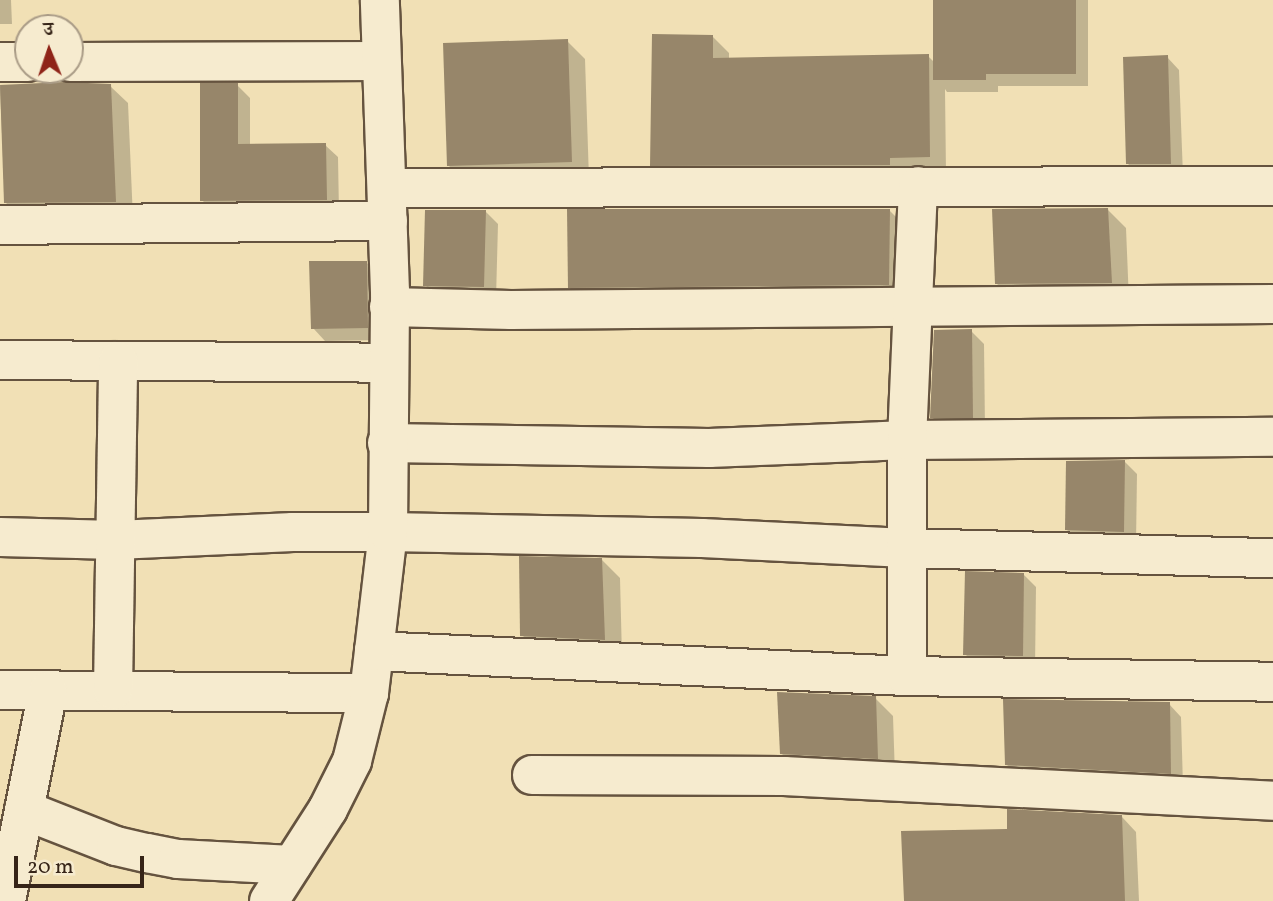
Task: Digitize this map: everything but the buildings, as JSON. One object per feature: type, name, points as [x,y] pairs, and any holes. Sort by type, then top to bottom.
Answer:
[{"type":"street","points":[[269,901],[328,809],[352,761],[369,693],[388,532],[390,307],[380,0]]},
{"type":"street","points":[[84,62],[381,61]]},
{"type":"street","points":[[907,676],[907,440],[918,186]]},
{"type":"street","points":[[0,225],[387,204],[918,186],[1273,186]]},
{"type":"street","points":[[390,307],[525,310],[1273,304]]},
{"type":"street","points":[[0,360],[390,363]]},
{"type":"street","points":[[113,690],[118,361]]},
{"type":"street","points":[[387,443],[709,448],[907,440],[1273,437]]},
{"type":"street","points":[[0,537],[116,540],[293,532],[388,532],[702,538],[906,548],[1273,558]]},
{"type":"street","points":[[374,651],[907,676],[1273,682]]},
{"type":"street","points":[[0,690],[369,693]]},
{"type":"street","points":[[6,901],[48,691]]},
{"type":"street","points":[[532,775],[784,776],[1273,801]]},
{"type":"street","points":[[24,810],[116,846],[147,853],[178,859],[292,865]]}]
